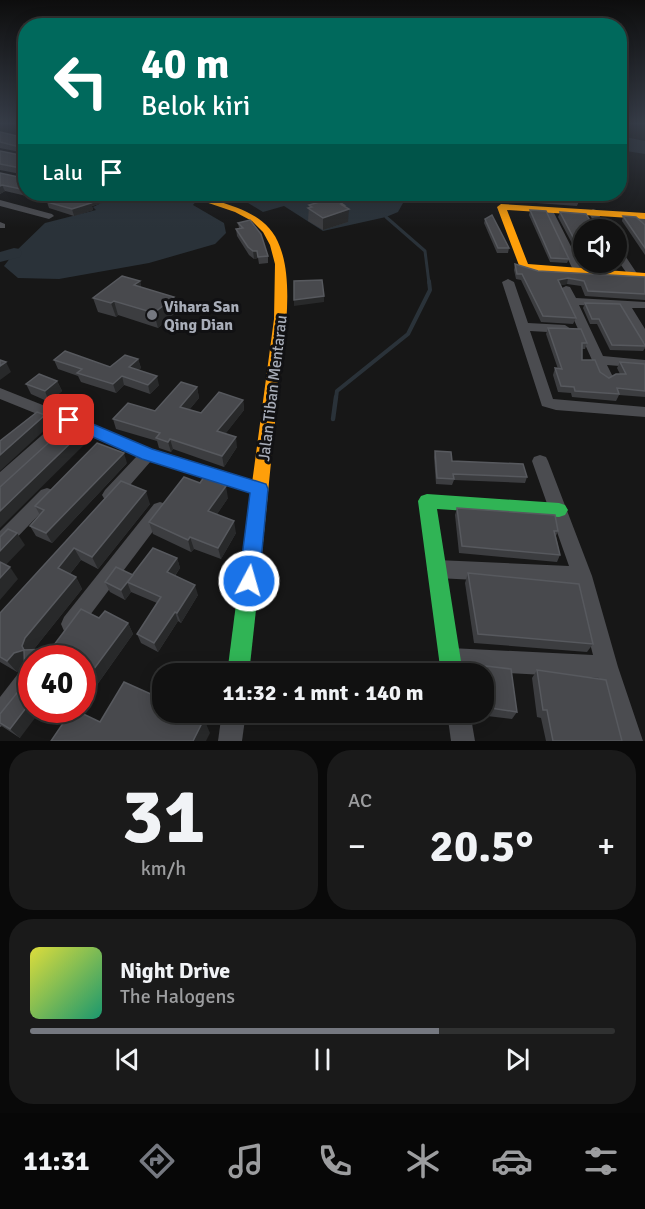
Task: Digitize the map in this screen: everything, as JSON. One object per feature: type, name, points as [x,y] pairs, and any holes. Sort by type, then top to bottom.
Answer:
[{"type":"street","name":"Jalan Tiban Mentarau","points":[[212,201],[250,215],[268,229],[276,245],[282,283],[280,319],[239,663]]},
{"type":"street","points":[[0,203],[49,216]]},
{"type":"street","points":[[573,272],[524,266],[519,259],[501,207],[593,212],[643,219]]},
{"type":"street","points":[[548,209],[573,260]]},
{"type":"street","points":[[593,212],[597,219]]},
{"type":"street","points":[[627,262],[639,275]]},
{"type":"street","points":[[599,273],[639,275]]},
{"type":"street","points":[[508,282],[547,402],[556,405],[645,412]]},
{"type":"street","points":[[606,377],[569,295],[645,305]]},
{"type":"street","points":[[624,304],[645,339]]},
{"type":"street","points":[[523,326],[584,328]]},
{"type":"street","points":[[598,360],[645,364]]},
{"type":"street","points":[[2,396],[69,420],[148,454],[187,474],[260,489]]},
{"type":"street","points":[[26,424],[44,410]]},
{"type":"street","points":[[0,483],[69,420]]},
{"type":"street","points":[[89,453],[105,436]]},
{"type":"street","points":[[101,506],[148,454]]},
{"type":"street","points":[[540,461],[582,576],[607,667],[631,741]]},
{"type":"street","points":[[0,543],[57,486]]},
{"type":"street","points":[[58,640],[168,497]]},
{"type":"street","points":[[451,663],[427,501],[559,510]]},
{"type":"street","points":[[437,569],[582,576]]},
{"type":"street","points":[[494,666],[607,667]]},
{"type":"street","points":[[0,715],[18,692]]},
{"type":"street","points":[[230,741],[232,723]]},
{"type":"street","points":[[460,723],[463,741]]},
{"type":"shaded area","points":[[105,201],[196,201],[193,205],[224,223],[226,233],[215,244],[149,263],[59,279],[18,278],[4,266],[45,223],[96,210],[93,207]]},
{"type":"shaded area","points":[[245,201],[404,201],[398,212],[386,217],[323,231],[284,206],[263,212]]},
{"type":"building","points":[[0,159],[18,159],[18,167],[0,164]]},
{"type":"building","points":[[0,173],[18,177],[18,188],[0,186]]},
{"type":"building","points":[[88,201],[91,203],[72,209],[47,202]]},
{"type":"building","points":[[323,201],[338,201],[349,209],[323,218],[308,208],[312,207],[309,205]]},
{"type":"building","points":[[530,210],[546,211],[569,259],[551,258]]},
{"type":"building","points":[[560,212],[586,214],[589,219],[573,219],[573,237]]},
{"type":"building","points":[[492,215],[509,248],[498,248],[485,219]]},
{"type":"building","points":[[623,216],[636,217],[645,225],[645,248],[627,219]]},
{"type":"building","points":[[250,220],[261,234],[268,256],[258,257],[257,251],[248,247],[236,229],[243,228],[238,223]]},
{"type":"building","points":[[515,264],[538,271],[645,277],[645,294],[588,291],[584,281],[568,278],[558,280],[576,318],[543,316],[522,274],[517,274]]},
{"type":"building","points":[[122,276],[140,281],[134,285],[174,297],[154,313],[114,301],[111,303],[93,298]]},
{"type":"building","points":[[322,280],[324,296],[294,300],[294,281]]},
{"type":"building","points":[[585,303],[620,304],[645,346],[612,345],[599,319],[592,319]]},
{"type":"building","points":[[548,328],[581,329],[587,343],[582,343],[582,360],[595,360],[600,372],[609,378],[616,374],[626,374],[620,362],[645,364],[645,391],[617,388],[619,394],[575,391],[574,387],[561,386],[555,368],[562,369]]},
{"type":"building","points":[[65,351],[110,367],[125,355],[138,359],[129,367],[157,376],[148,385],[122,376],[113,384],[77,373],[82,369],[54,360]]},
{"type":"building","points":[[39,374],[57,381],[45,391],[26,384]]},
{"type":"building","points":[[181,382],[197,387],[180,407],[201,413],[219,392],[243,400],[217,431],[236,437],[222,456],[170,439],[168,442],[156,438],[160,433],[113,419],[128,403],[155,411]]},
{"type":"building","points":[[37,412],[45,415],[0,455],[0,441]]},
{"type":"building","points":[[68,425],[83,431],[0,511],[0,487]]},
{"type":"building","points":[[97,443],[124,453],[46,533],[30,526],[44,510],[35,506]]},
{"type":"building","points":[[435,451],[451,452],[452,461],[523,464],[527,477],[453,474],[454,479],[437,478]]},
{"type":"building","points":[[184,477],[200,483],[204,477],[226,486],[208,511],[234,521],[218,548],[190,537],[188,540],[149,522]]},
{"type":"building","points":[[121,481],[146,491],[92,557],[74,548],[58,568],[76,577],[25,638],[22,645],[18,645],[18,652],[7,661],[0,657],[0,613]]},
{"type":"building","points":[[457,508],[555,515],[558,531],[554,531],[560,555],[462,546]]},
{"type":"building","points":[[8,529],[17,533],[0,551],[0,537]]},
{"type":"building","points":[[153,548],[177,558],[167,572],[195,585],[154,643],[137,634],[161,597],[127,582]]},
{"type":"building","points":[[0,562],[10,567],[0,578]]},
{"type":"building","points":[[116,567],[133,575],[121,590],[105,582]]},
{"type":"building","points":[[468,573],[579,584],[593,644],[478,634]]},
{"type":"building","points":[[81,609],[99,618],[105,611],[128,623],[96,666],[96,645],[54,645]]},
{"type":"building","points":[[494,667],[511,669],[517,712],[494,708]]},
{"type":"building","points":[[537,670],[606,680],[622,741],[553,741],[547,710],[543,710]]},
{"type":"building","points":[[124,682],[152,695],[152,723],[202,723],[193,741],[51,741],[63,723],[96,723],[96,720],[100,722]]},
{"type":"building","points":[[18,692],[18,718],[10,729],[0,723],[0,714]]},
{"type":"waterway","points":[[386,217],[425,251],[429,283]]},
{"type":"waterway","points":[[0,257],[14,253]]},
{"type":"waterway","points":[[336,398],[337,391],[408,334],[430,290],[429,281]]},
{"type":"waterway","points":[[333,419],[336,397]]},
{"type":"traffic: fast","points":[[450,663],[427,501],[559,510]]},
{"type":"traffic: fast","points":[[239,663],[250,573]]},
{"type":"traffic: slow","points":[[209,201],[238,210],[255,219],[267,231],[275,245],[280,264],[280,319],[250,573]]},
{"type":"traffic: slow","points":[[645,216],[501,207],[524,266],[536,269],[645,276]]},
{"type":"place","name":"Vihara San Qing Dian","points":[[152,315]]},
{"type":"route","points":[[69,420],[148,454],[260,489],[249,581]]}]
